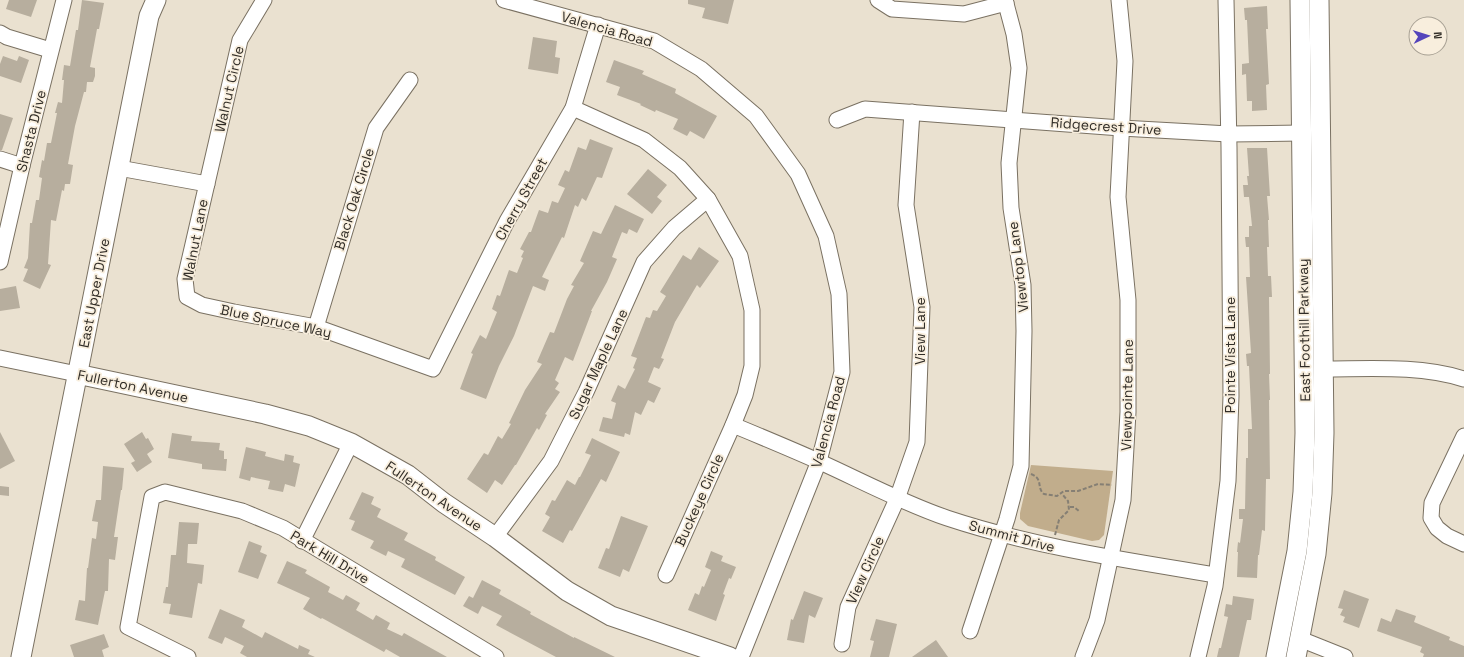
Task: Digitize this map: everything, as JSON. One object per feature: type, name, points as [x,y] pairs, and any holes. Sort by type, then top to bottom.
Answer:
[{"type":"main road","name":"East Upper Drive","points":[[21,657],[150,16],[156,0]]},
{"type":"main road","name":"East Foothill Parkway","points":[[1276,657],[1297,551],[1303,492],[1305,433],[1300,0]]},
{"type":"main road","name":"East Foothill Parkway","points":[[1298,648],[1316,554],[1322,493],[1324,433],[1319,0]]},
{"type":"main road","name":"Fullerton Avenue","points":[[77,374],[265,414],[309,426],[351,443],[408,475],[444,503],[495,537],[567,591],[611,616],[730,657]]},
{"type":"street","name":"Shasta Drive","points":[[0,262],[50,50],[64,0]]},
{"type":"street","name":"Walnut Circle","points":[[207,184],[240,40],[264,0]]},
{"type":"street","name":"Valencia Road","points":[[504,0],[654,41],[701,69],[756,116],[798,174],[826,236],[839,294],[842,372],[819,461],[741,657]]},
{"type":"street","points":[[878,0],[892,9],[964,14],[1005,1]]},
{"type":"street","name":"Viewpointe Lane","points":[[1083,657],[1097,620],[1123,500],[1128,412],[1128,300],[1118,197],[1124,61],[1119,0]]},
{"type":"street","name":"Pointe Vista Lane","points":[[1198,657],[1215,586],[1228,481],[1231,396],[1229,134],[1226,0]]},
{"type":"street","name":"Viewtop Lane","points":[[970,631],[1006,519],[1021,466],[1024,331],[1023,285],[1011,208],[1009,163],[1019,68],[1014,34],[1005,1]]},
{"type":"street","name":"Cherry Street","points":[[433,369],[507,221],[573,108],[598,25]]},
{"type":"street","points":[[0,33],[7,37],[50,50]]},
{"type":"street","name":"Black Oak Circle","points":[[316,327],[376,128],[410,80]]},
{"type":"street","name":"Buckeye Circle","points":[[573,108],[644,140],[680,168],[708,199],[740,256],[752,310],[752,366],[745,396],[666,575]]},
{"type":"street","name":"Ridgecrest Drive","points":[[837,120],[865,109],[1121,128],[1229,134],[1301,133]]},
{"type":"street","name":"View Lane","points":[[897,499],[917,442],[918,434],[922,307],[906,205],[912,112]]},
{"type":"street","points":[[0,159],[22,166]]},
{"type":"street","points":[[119,168],[207,184]]},
{"type":"street","name":"Walnut Lane","points":[[187,297],[185,279],[207,184]]},
{"type":"street","name":"Sugar Maple Lane","points":[[495,537],[552,461],[586,392],[644,262],[674,228],[708,199]]},
{"type":"street","name":"Blue Spruce Way","points":[[187,297],[202,305],[316,327],[433,369]]},
{"type":"street","name":"Fullerton Avenue","points":[[0,358],[77,374]]},
{"type":"street","points":[[1323,369],[1402,368],[1435,372],[1464,379]]},
{"type":"street","name":"Summit Drive","points":[[733,424],[819,461],[897,499],[947,518],[1054,547],[1216,575]]},
{"type":"street","points":[[1464,436],[1432,503],[1431,518],[1437,528],[1447,536],[1464,544]]},
{"type":"street","points":[[302,541],[351,443]]},
{"type":"street","name":"Park Hill Drive","points":[[188,657],[128,627],[152,497],[165,492],[242,511],[282,528],[496,657]]},
{"type":"street","name":"View Circle","points":[[842,644],[848,607],[897,499]]},
{"type":"street","points":[[1298,648],[1345,657]]},
{"type":"path","points":[[1028,473],[1038,478],[1040,481],[1040,490],[1044,494],[1057,496],[1062,494],[1064,491],[1078,491],[1098,484],[1114,486]]},
{"type":"path","points":[[1055,536],[1059,520],[1070,507],[1068,501],[1062,494]]},
{"type":"path","points":[[1070,507],[1074,507],[1080,512]]},
{"type":"shaded area","points":[[1031,465],[1113,471],[1104,535],[1099,540],[1092,541],[1028,526],[1020,519]]},
{"type":"building","points":[[9,0],[37,0],[31,17],[6,9]]},
{"type":"building","points":[[82,0],[104,3],[99,29],[97,29],[90,67],[95,68],[95,76],[93,82],[87,82],[86,92],[84,92],[75,126],[68,164],[73,165],[70,184],[65,184],[64,191],[62,190],[56,221],[51,220],[48,264],[51,265],[40,289],[23,281],[28,269],[24,268],[28,258],[30,223],[32,223],[36,200],[39,200],[42,178],[39,177],[42,160],[44,161],[47,143],[51,143],[58,102],[62,103],[64,80],[62,80],[64,65],[70,66],[76,30],[78,30]]},
{"type":"building","points":[[688,0],[734,0],[728,24],[702,18],[705,8],[688,4]]},
{"type":"building","points":[[1267,6],[1268,29],[1266,29],[1269,84],[1266,85],[1267,110],[1252,111],[1252,101],[1247,101],[1246,74],[1242,75],[1242,64],[1249,63],[1247,20],[1245,20],[1244,8]]},
{"type":"building","points":[[533,37],[557,41],[555,57],[560,58],[558,74],[528,69]]},
{"type":"building","points":[[3,56],[17,61],[19,56],[29,60],[21,83],[0,76],[0,64]]},
{"type":"building","points":[[614,60],[644,71],[642,74],[676,89],[675,93],[717,116],[704,139],[690,131],[687,136],[673,129],[678,119],[656,110],[655,112],[640,105],[641,104],[617,95],[620,87],[606,82]]},
{"type":"building","points":[[0,114],[13,118],[2,150],[0,150]]},
{"type":"building","points":[[590,139],[613,148],[602,178],[597,177],[586,201],[582,198],[578,207],[575,205],[564,238],[562,237],[542,277],[549,280],[545,291],[533,286],[514,336],[499,366],[486,399],[460,389],[473,354],[471,353],[480,335],[486,339],[497,312],[492,309],[497,295],[500,296],[509,270],[517,273],[524,251],[520,249],[529,232],[531,232],[539,210],[548,213],[552,201],[558,203],[565,188],[558,185],[565,170],[569,172],[578,147],[586,150]]},
{"type":"building","points":[[1247,148],[1267,148],[1270,196],[1267,196],[1269,247],[1267,247],[1268,276],[1271,276],[1272,297],[1269,297],[1270,479],[1266,479],[1265,531],[1262,530],[1258,555],[1257,578],[1237,577],[1238,542],[1240,543],[1243,519],[1239,519],[1239,509],[1245,509],[1248,429],[1252,429],[1249,366],[1247,366],[1246,354],[1251,353],[1246,277],[1250,277],[1249,247],[1246,247],[1245,237],[1249,237],[1249,226],[1252,226],[1249,197],[1244,197],[1243,185],[1248,185],[1247,176],[1249,176]]},
{"type":"building","points":[[648,169],[667,185],[657,197],[662,201],[652,214],[627,194]]},
{"type":"building","points":[[615,205],[644,219],[637,233],[629,229],[627,234],[622,232],[612,257],[617,259],[607,282],[591,311],[573,361],[565,357],[555,380],[559,383],[555,389],[560,392],[545,414],[547,415],[539,430],[537,428],[516,465],[502,485],[495,480],[487,493],[467,479],[484,453],[488,455],[498,436],[502,439],[511,424],[509,423],[525,390],[542,364],[537,362],[550,332],[554,333],[567,299],[574,286],[571,285],[584,263],[580,261],[593,231],[601,234]]},
{"type":"building","points":[[699,247],[719,261],[700,288],[697,285],[675,322],[661,358],[664,359],[659,369],[654,367],[648,382],[661,388],[654,403],[648,400],[641,415],[635,412],[630,435],[625,433],[624,437],[599,431],[603,417],[612,419],[616,403],[611,401],[618,385],[625,389],[635,369],[633,368],[637,358],[631,356],[646,317],[650,318],[653,310],[657,311],[666,296],[660,292],[683,255],[691,260]]},
{"type":"building","points":[[16,286],[20,308],[0,311],[0,289]]},
{"type":"building","points":[[0,432],[15,461],[0,469]]},
{"type":"building","points":[[142,432],[146,439],[148,438],[154,449],[147,454],[152,462],[137,472],[131,463],[135,461],[124,444]]},
{"type":"building","points":[[172,433],[192,436],[191,441],[220,443],[219,450],[224,451],[224,459],[227,459],[226,471],[202,469],[202,464],[168,458]]},
{"type":"building","points":[[592,438],[620,452],[606,482],[601,479],[572,531],[570,530],[563,543],[542,531],[550,517],[545,514],[552,500],[555,501],[567,480],[575,485],[580,477],[591,455],[585,453]]},
{"type":"building","points":[[246,447],[266,452],[265,456],[284,461],[285,454],[294,456],[293,462],[300,464],[295,487],[285,484],[283,492],[268,489],[270,481],[251,477],[250,481],[239,478]]},
{"type":"building","points":[[103,466],[124,468],[114,537],[118,537],[115,560],[109,559],[108,591],[105,591],[98,625],[75,620],[79,600],[85,601],[87,568],[92,538],[96,539],[98,522],[92,521],[96,500],[101,500]]},
{"type":"building","points":[[0,486],[9,487],[9,496],[0,495]]},
{"type":"building","points":[[362,492],[374,497],[371,504],[381,509],[377,517],[408,533],[404,540],[436,557],[435,560],[465,577],[455,595],[401,567],[405,559],[388,551],[386,556],[370,548],[374,541],[351,530],[355,521],[349,519]]},
{"type":"building","points":[[621,516],[648,526],[629,572],[623,569],[620,577],[598,568],[606,548],[609,549]]},
{"type":"building","points":[[179,522],[199,523],[197,544],[188,544],[187,563],[204,565],[202,584],[198,583],[192,618],[169,614],[171,604],[163,603],[166,587],[168,587],[171,555],[176,555]]},
{"type":"building","points":[[249,541],[262,546],[260,552],[267,555],[258,579],[238,572]]},
{"type":"building","points":[[711,551],[723,556],[721,561],[736,567],[731,579],[729,578],[723,594],[725,595],[716,621],[688,610],[695,593],[699,595],[702,586],[704,587],[711,570],[705,567]]},
{"type":"building","points":[[287,561],[307,570],[305,573],[330,587],[328,592],[343,600],[346,595],[360,603],[356,610],[373,620],[376,615],[390,623],[387,629],[402,636],[404,633],[447,657],[400,657],[386,649],[384,652],[303,609],[310,598],[277,583]]},
{"type":"building","points":[[482,580],[501,590],[499,594],[531,612],[530,614],[574,638],[615,657],[556,657],[496,625],[502,616],[482,606],[478,614],[463,606],[469,596],[473,598]]},
{"type":"building","points":[[1344,590],[1369,599],[1359,628],[1343,622],[1345,617],[1340,615],[1343,609],[1338,608]]},
{"type":"building","points":[[804,591],[823,598],[815,618],[809,615],[804,643],[787,640],[791,619],[793,620]]},
{"type":"building","points":[[1233,596],[1254,599],[1251,620],[1247,620],[1239,657],[1217,657],[1219,648],[1221,648],[1228,617],[1224,616],[1226,604],[1232,605]]},
{"type":"building","points":[[220,609],[245,620],[242,627],[262,638],[265,632],[298,649],[299,645],[310,650],[308,654],[315,657],[247,657],[240,653],[244,646],[225,637],[222,644],[208,638]]},
{"type":"building","points":[[1396,609],[1416,616],[1414,622],[1450,637],[1449,640],[1464,646],[1464,657],[1423,657],[1424,654],[1420,652],[1422,647],[1377,631],[1381,618],[1391,622]]},
{"type":"building","points":[[876,619],[897,624],[889,657],[870,657],[874,641],[870,640]]},
{"type":"building","points":[[104,634],[109,647],[102,650],[104,657],[74,657],[70,645]]},
{"type":"building","points":[[936,640],[948,657],[912,657]]}]
